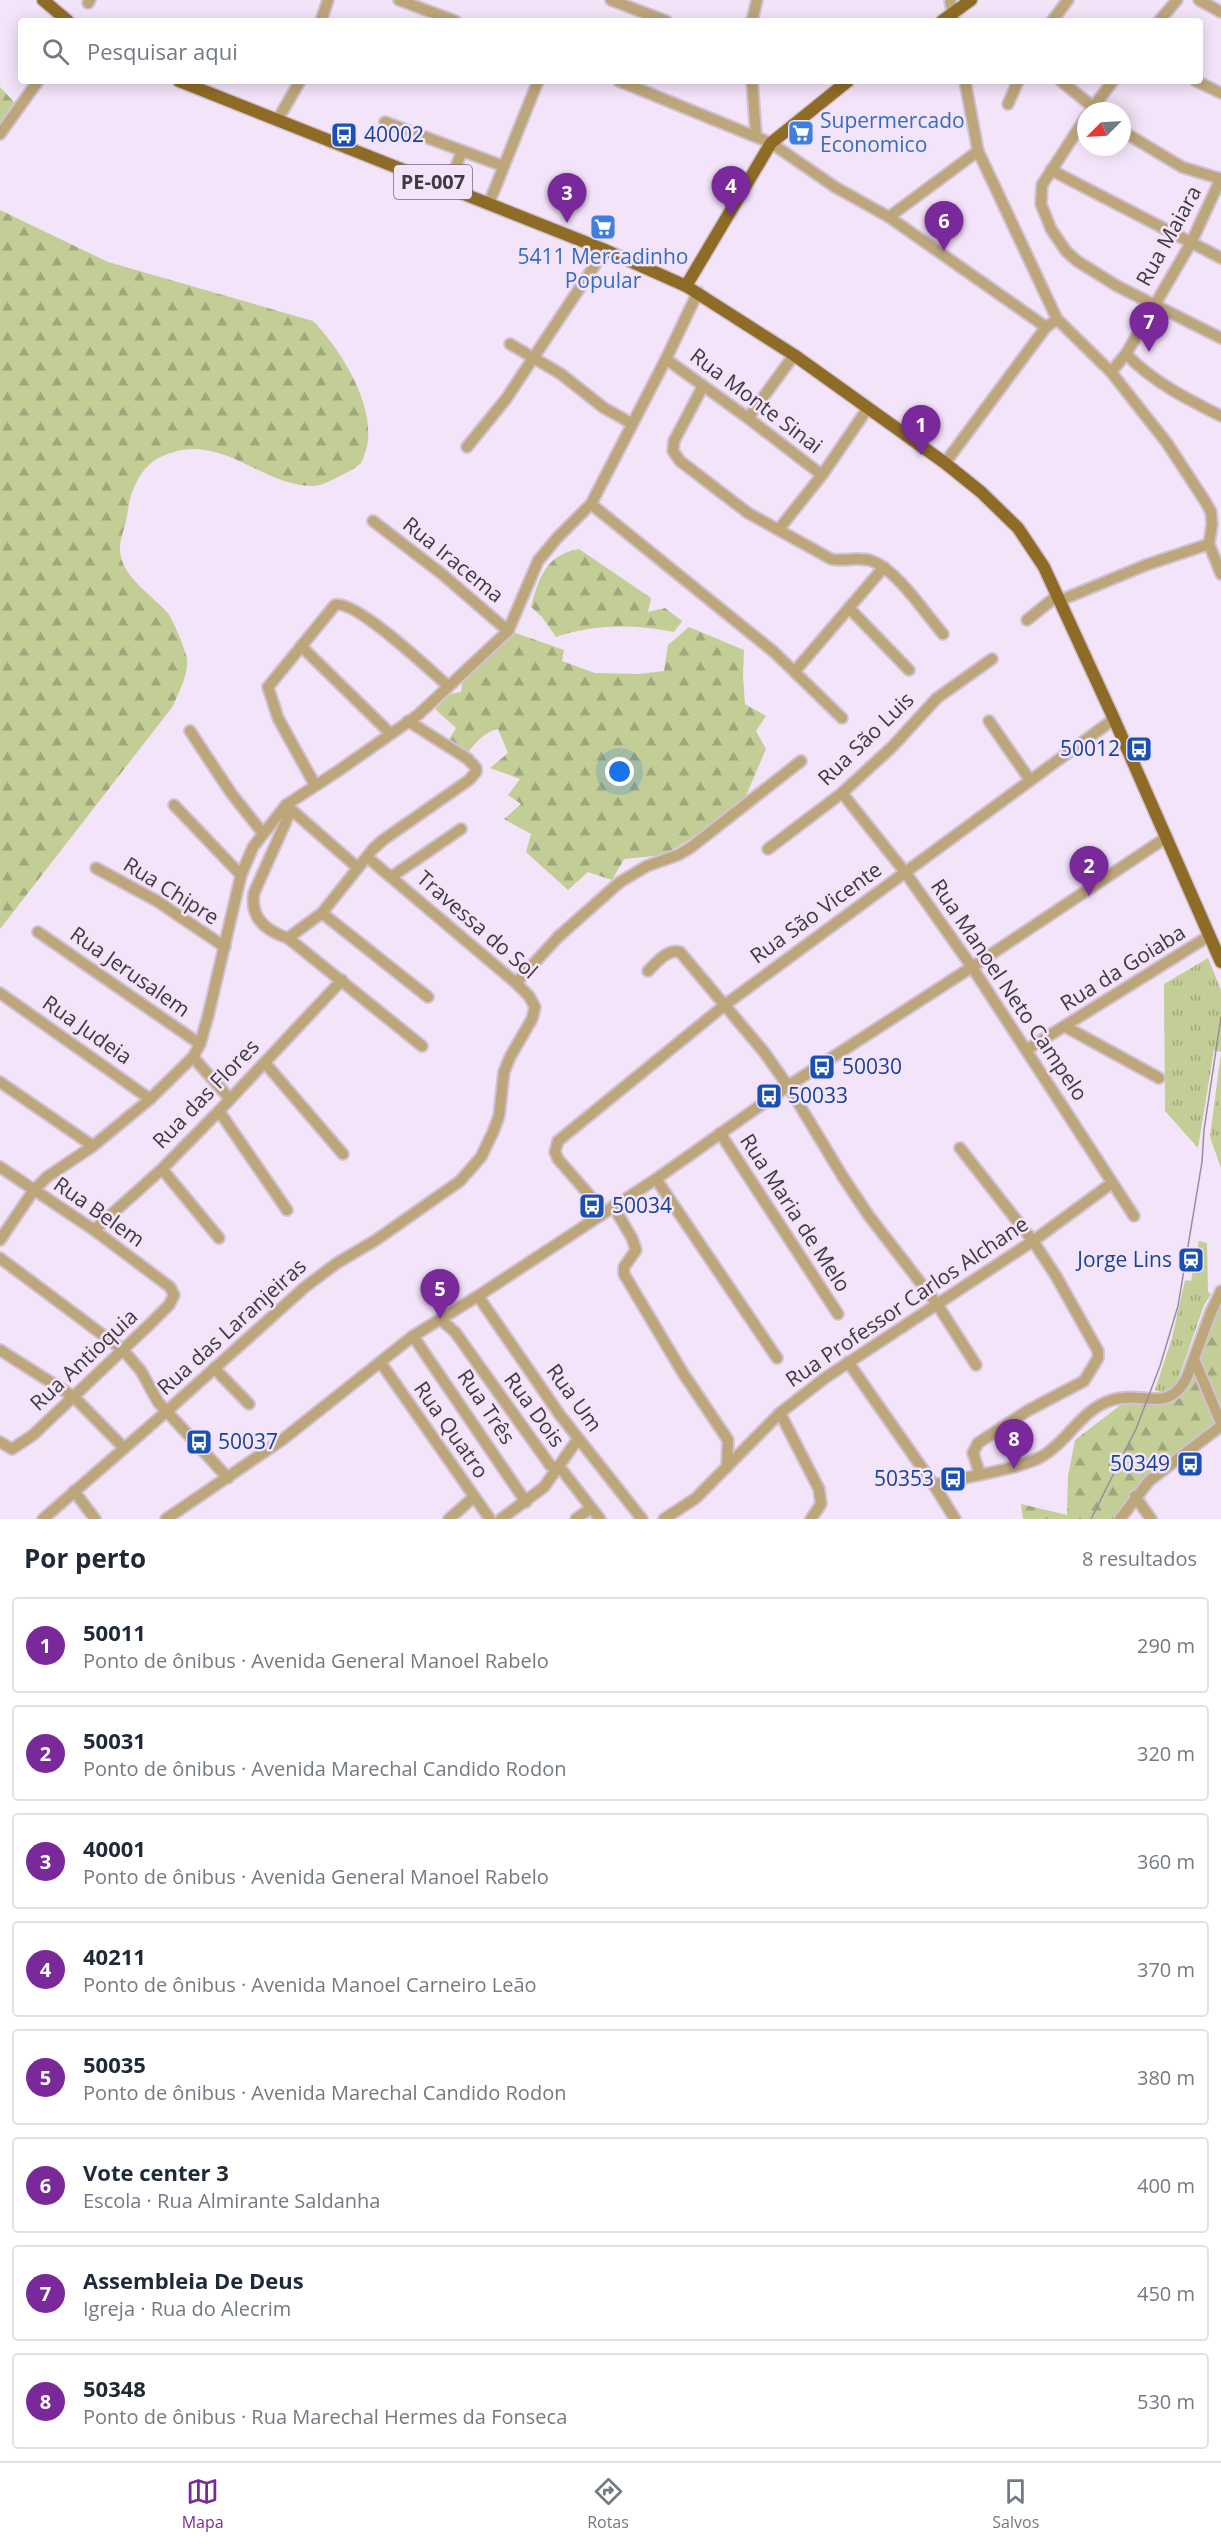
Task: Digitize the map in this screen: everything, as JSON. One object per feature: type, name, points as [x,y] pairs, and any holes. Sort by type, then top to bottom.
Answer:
[{"type":"main road","points":[[43,0],[64,18]]},
{"type":"main road","points":[[951,18],[971,0]]},
{"type":"main road","name":"PE-007","points":[[187,84],[605,250],[698,292],[794,355],[945,463],[995,504],[1018,528],[1036,553],[1060,598],[1221,962]]},
{"type":"main road","points":[[686,286],[771,143],[844,84]]},
{"type":"street","points":[[322,18],[328,0]]},
{"type":"street","points":[[399,0],[447,18]]},
{"type":"street","points":[[611,0],[658,18]]},
{"type":"street","points":[[753,18],[758,0]]},
{"type":"street","points":[[950,0],[950,18]]},
{"type":"street","points":[[1054,18],[1068,0]]},
{"type":"street","points":[[1162,18],[1177,0]]},
{"type":"street","points":[[1198,0],[1221,12]]},
{"type":"street","points":[[0,134],[36,84]]},
{"type":"street","points":[[278,119],[298,84]]},
{"type":"street","points":[[489,203],[537,84]]},
{"type":"street","points":[[626,84],[771,143],[835,186],[889,217],[1046,327]]},
{"type":"street","points":[[752,84],[756,135]]},
{"type":"street","points":[[966,84],[978,151],[1057,319],[1111,372],[1167,444],[1205,501],[1212,524],[1209,544],[1221,574]]},
{"type":"street","points":[[1008,104],[1017,84]]},
{"type":"street","points":[[1064,84],[1085,102]]},
{"type":"street","points":[[1099,102],[1111,84]]},
{"type":"street","points":[[1202,84],[1221,93]]},
{"type":"street","points":[[385,122],[503,166]]},
{"type":"street","points":[[1077,131],[1042,185],[1041,204],[1051,228],[1066,251],[1108,281],[1221,338]]},
{"type":"street","points":[[1131,136],[1182,167],[1221,178]]},
{"type":"street","points":[[448,188],[462,151]]},
{"type":"street","points":[[889,217],[978,151]]},
{"type":"street","points":[[1051,170],[1221,258]]},
{"type":"street","name":"Rua Maiara","points":[[1111,372],[1126,354],[1191,243],[1221,178]]},
{"type":"street","points":[[467,447],[506,399],[605,250]]},
{"type":"street","points":[[0,1240],[34,1190],[47,1177],[93,1146],[150,1099],[193,1057],[200,1044],[241,875],[246,859],[262,832],[315,785],[391,734],[425,708],[508,631],[538,561],[591,504],[698,292]]},
{"type":"street","points":[[945,463],[1046,327],[1057,319]]},
{"type":"street","points":[[510,344],[561,374],[599,405],[631,423]]},
{"type":"street","points":[[1126,354],[1140,368],[1175,392],[1221,416]]},
{"type":"street","points":[[748,417],[794,355]]},
{"type":"street","name":"Rua Monte Sinai","points":[[666,359],[748,417],[822,475]]},
{"type":"street","points":[[703,386],[674,441],[673,450],[680,461],[736,505],[831,559],[840,561],[861,558],[884,567],[942,634]]},
{"type":"street","points":[[779,529],[822,475],[868,408]]},
{"type":"street","points":[[591,504],[795,671],[842,718]]},
{"type":"street","name":"Rua Iracema","points":[[373,521],[442,573],[508,631]]},
{"type":"street","points":[[1027,620],[1060,598],[1209,544]]},
{"type":"street","points":[[795,671],[884,567]]},
{"type":"street","points":[[315,785],[278,718],[268,687],[332,607],[338,603],[343,604],[386,632],[448,686]]},
{"type":"street","points":[[849,608],[909,670]]},
{"type":"street","points":[[301,646],[391,734]]},
{"type":"street","name":"Rua São Luis","points":[[768,849],[842,793],[892,747],[937,698],[992,659]]},
{"type":"street","name":"Rua São Vicente","points":[[608,1209],[562,1164],[555,1152],[558,1141],[568,1131],[726,1004],[1114,719]]},
{"type":"street","points":[[288,938],[322,913],[383,840],[470,780],[476,772],[476,768],[468,759],[408,721]]},
{"type":"street","points":[[989,721],[1030,780]]},
{"type":"street","points":[[189,731],[231,793],[262,832]]},
{"type":"street","points":[[516,983],[552,943],[620,882],[647,866],[678,855],[690,848],[801,761]]},
{"type":"street","name":"Rua Manoel Neto Campelo","points":[[842,793],[905,872],[972,967],[1134,1216]]},
{"type":"street","points":[[174,805],[241,875]]},
{"type":"street","points":[[288,807],[358,868]]},
{"type":"street","points":[[288,807],[255,894],[253,904],[258,920],[267,928],[288,938],[422,1046]]},
{"type":"street","points":[[391,877],[461,829]]},
{"type":"street","points":[[166,1519],[282,1440],[413,1336],[656,1179],[788,1086],[1167,837]]},
{"type":"street","name":"Travessa do Sol","points":[[367,857],[516,983],[533,1002],[534,1012],[504,1072],[501,1100]]},
{"type":"street","name":"Rua Chipre","points":[[96,868],[157,901],[225,948]]},
{"type":"street","points":[[322,913],[428,998]]},
{"type":"street","name":"Rua Jerusalem","points":[[38,932],[200,1044]]},
{"type":"street","name":"Rua da Goiaba","points":[[1026,1050],[1209,936]]},
{"type":"street","points":[[648,970],[667,954],[676,950],[686,956],[726,1004],[788,1086],[869,1216],[937,1304],[976,1365]]},
{"type":"street","name":"Rua das Flores","points":[[94,1230],[162,1169],[342,980]]},
{"type":"street","name":"Rua Judeia","points":[[0,993],[150,1099]]},
{"type":"street","points":[[1066,1027],[1159,1078]]},
{"type":"street","points":[[193,1057],[230,1099]]},
{"type":"street","points":[[265,1063],[344,1154]]},
{"type":"street","points":[[0,1082],[93,1146]]},
{"type":"street","name":"Rua das Laranjeiras","points":[[43,1519],[324,1272],[393,1229],[460,1181],[481,1157],[499,1116],[501,1100]]},
{"type":"street","points":[[219,1111],[287,1210]]},
{"type":"street","name":"Rua Maria de Melo","points":[[720,1133],[837,1314]]},
{"type":"street","points":[[960,1148],[1033,1241],[1095,1343],[1098,1358],[1084,1381],[1027,1411],[978,1443],[973,1453],[980,1474]]},
{"type":"street","name":"Rua Belem","points":[[0,1167],[94,1230],[173,1291]]},
{"type":"street","points":[[162,1169],[219,1238]]},
{"type":"street","points":[[656,1179],[777,1358]]},
{"type":"street","name":"Rua Professor Carlos Alchane","points":[[665,1519],[696,1498],[780,1413],[848,1362],[1033,1241],[1112,1183]]},
{"type":"street","points":[[608,1209],[632,1238],[636,1250],[624,1267],[624,1274],[683,1373],[728,1440],[727,1467]]},
{"type":"street","points":[[0,1258],[123,1350],[141,1371],[153,1394],[228,1478]]},
{"type":"street","name":"Rua Antioquia","points":[[0,1442],[12,1449],[33,1435],[168,1305],[173,1299],[173,1291]]},
{"type":"street","points":[[934,1485],[1039,1458],[1063,1440],[1090,1412],[1107,1401],[1121,1397],[1164,1400],[1173,1396],[1183,1386],[1221,1291]]},
{"type":"street","name":"Rua Um","points":[[478,1296],[578,1439],[642,1519]]},
{"type":"street","name":"Rua Dois","points":[[440,1319],[455,1332],[550,1465],[562,1470],[600,1519]]},
{"type":"street","name":"Rua Três","points":[[413,1336],[526,1502]]},
{"type":"street","points":[[0,1350],[74,1397],[124,1448]]},
{"type":"street","points":[[1120,1519],[1135,1496],[1149,1481],[1221,1424],[1194,1359]]},
{"type":"street","points":[[848,1362],[955,1519]]},
{"type":"street","name":"Rua Quatro","points":[[381,1363],[490,1519]]},
{"type":"street","points":[[214,1368],[249,1404]]},
{"type":"street","points":[[780,1413],[819,1489],[821,1504],[811,1519]]},
{"type":"street","points":[[501,1519],[544,1486],[578,1439]]},
{"type":"street","points":[[74,1491],[95,1519]]},
{"type":"street","points":[[1135,1496],[1151,1519]]},
{"type":"street","points":[[449,1519],[474,1497]]},
{"type":"street","points":[[576,1519],[591,1508]]},
{"type":"green space","points":[[0,87],[14,102],[0,123]]},
{"type":"green space","points":[[0,210],[108,262],[313,321],[335,347],[354,381],[367,416],[368,434],[366,450],[361,463],[344,474],[316,486],[294,484],[227,456],[192,449],[166,454],[144,470],[130,497],[121,541],[121,558],[130,575],[167,612],[172,621],[187,658],[185,676],[173,706],[0,929]]},
{"type":"green space","points":[[579,549],[651,598],[648,612],[665,608],[682,621],[674,632],[615,627],[585,630],[556,637],[542,617],[531,607],[541,577],[551,562],[559,556]]},
{"type":"green space","points":[[689,627],[744,650],[745,704],[766,716],[756,731],[766,749],[745,798],[695,836],[664,855],[624,859],[612,880],[588,872],[568,890],[526,852],[531,834],[504,819],[521,804],[508,795],[520,779],[490,768],[508,753],[498,729],[483,736],[465,756],[448,741],[456,728],[435,709],[450,694],[461,692],[462,682],[510,631],[564,650],[562,661],[595,673],[639,674],[664,671],[668,645]]},
{"type":"green space","points":[[1208,958],[1221,990],[1221,1052],[1214,1050],[1198,1148],[1165,1111],[1164,984]]},
{"type":"green space","points":[[1221,1052],[1221,1168],[1210,1137]]},
{"type":"green space","points":[[1199,1241],[1207,1243],[1208,1292],[1211,1294],[1204,1305],[1177,1383],[1164,1393],[1155,1390],[1172,1338],[1185,1280],[1191,1281]]},
{"type":"green space","points":[[1221,1295],[1221,1430],[1142,1490],[1124,1519],[1023,1519],[1021,1504],[1067,1515],[1068,1476],[1075,1440],[1122,1404],[1164,1400],[1187,1377]]},
{"type":"tram line","points":[[1091,1519],[1136,1429],[1160,1366],[1178,1306],[1202,1162],[1204,1130],[1221,1017]]},
{"type":"place","name":"Supermercado Economico","points":[[801,133]]},
{"type":"place","name":"40002","points":[[344,135]]},
{"type":"place","name":"40211","points":[[731,216]]},
{"type":"place","name":"40001","points":[[567,223]]},
{"type":"place","name":"5411 Mercadinho Popular","points":[[603,227]]},
{"type":"place","name":"Vote center 3","points":[[944,251]]},
{"type":"place","name":"Assembleia De Deus","points":[[1149,352]]},
{"type":"place","name":"50011","points":[[921,455]]},
{"type":"place","name":"50012","points":[[1139,749]]},
{"type":"place","name":"50031","points":[[1089,896]]},
{"type":"place","name":"50030","points":[[822,1067]]},
{"type":"place","name":"50033","points":[[769,1096]]},
{"type":"place","name":"50034","points":[[592,1206]]},
{"type":"place","name":"Jorge Lins","points":[[1191,1260]]},
{"type":"place","name":"50035","points":[[440,1319]]},
{"type":"place","name":"50037","points":[[199,1442]]},
{"type":"place","name":"50349","points":[[1190,1464]]},
{"type":"place","name":"50348","points":[[1014,1469]]},
{"type":"place","name":"50353","points":[[953,1479]]}]
